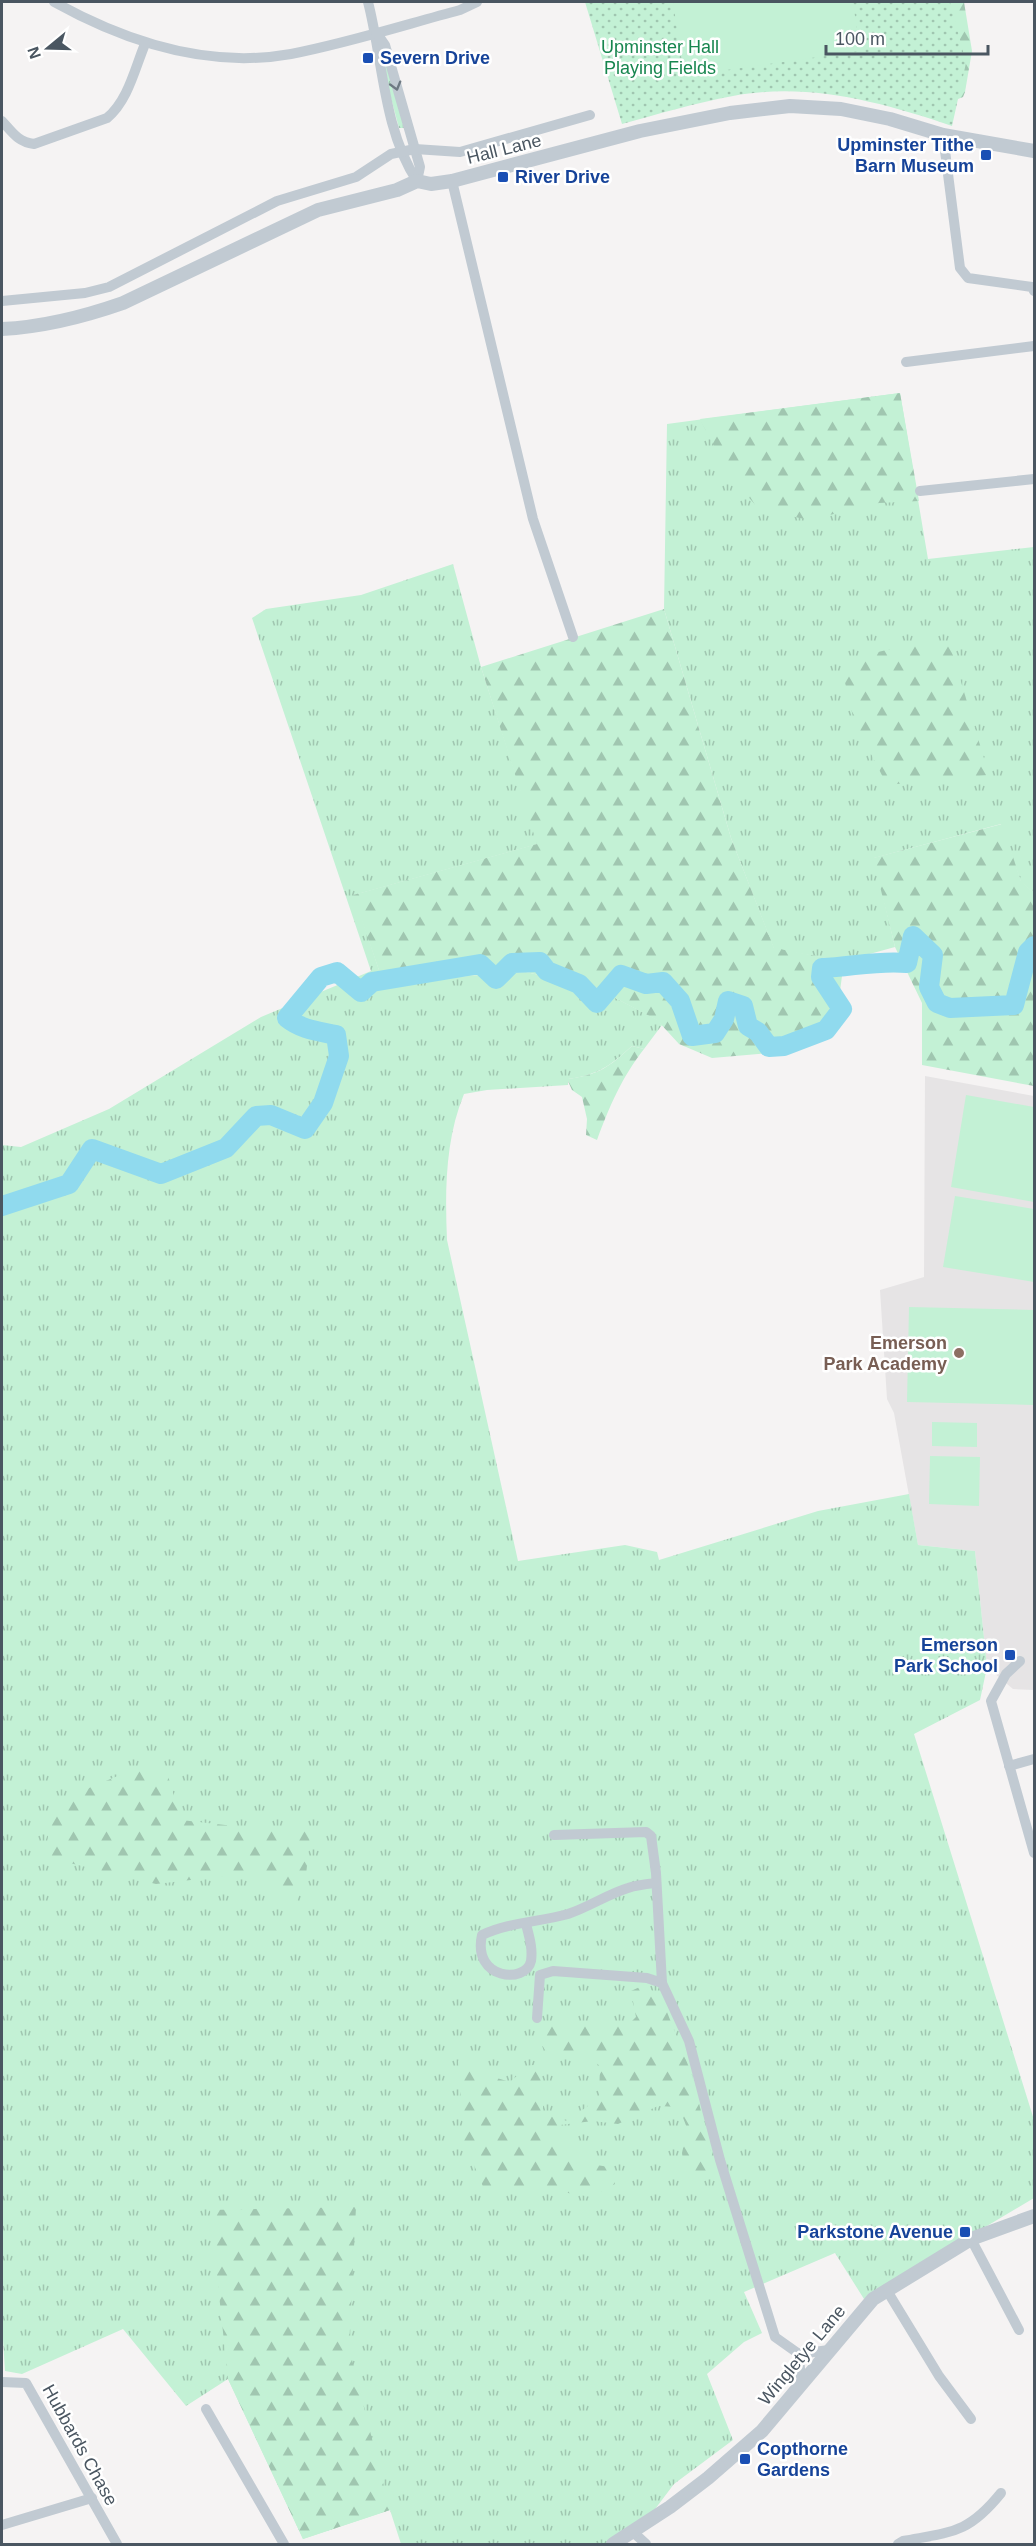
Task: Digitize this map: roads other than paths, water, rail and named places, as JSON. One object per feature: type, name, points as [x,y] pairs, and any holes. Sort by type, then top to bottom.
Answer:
[{"type":"street","points":[[54,2],[95,23],[145,44],[214,57],[291,54],[460,10],[477,2]]},
{"type":"street","points":[[368,2],[376,32],[379,63],[403,152],[407,166],[417,181]]},
{"type":"street","points":[[376,32],[385,45],[420,167],[417,181]]},
{"type":"street","points":[[3,124],[16,138],[25,143],[34,144],[107,118],[116,111],[122,101],[145,44]]},
{"type":"street","name":"Hall Lane","points":[[2,329],[32,327],[67,320],[123,303],[318,210],[397,190],[417,181],[431,184],[452,181],[640,131],[730,113],[790,106],[847,110],[890,119],[943,135],[1035,151]]},
{"type":"street","name":"Hall Lane","points":[[403,152],[415,149],[460,152],[590,115]]},
{"type":"street","points":[[943,135],[960,268],[968,278],[1032,287],[1035,291]]},
{"type":"street","points":[[2,301],[85,293],[110,287],[277,201],[356,177],[392,154],[403,152]]},
{"type":"street","points":[[452,181],[533,519],[573,637]]},
{"type":"street","points":[[906,362],[1035,346]]},
{"type":"street","points":[[920,491],[1035,479]]},
{"type":"street","points":[[1020,1661],[1006,1674],[991,1701],[1035,1853]]},
{"type":"street","points":[[1009,1766],[1035,1759]]},
{"type":"street","points":[[554,1835],[646,1832],[651,1836],[662,1983],[689,2041],[720,2160],[775,2337],[799,2354],[829,2350]]},
{"type":"street","points":[[526,1924],[531,1943],[531,1963],[526,1970],[513,1975],[497,1974],[488,1966],[479,1949],[482,1935],[498,1928],[571,1913],[629,1887],[656,1883]]},
{"type":"street","points":[[537,2018],[540,1975],[553,1971],[647,1978],[662,1983]]},
{"type":"street","name":"Wingletye Lane","points":[[613,2544],[708,2478],[762,2431],[873,2299],[971,2239],[1035,2216]]},
{"type":"street","points":[[971,2239],[1019,2330]]},
{"type":"street","points":[[886,2289],[934,2367],[971,2419]]},
{"type":"street","points":[[799,2354],[801,2383]]},
{"type":"street","name":"Hubbards Chase","points":[[2,2382],[26,2383],[117,2544]]},
{"type":"street","points":[[206,2409],[284,2544]]},
{"type":"street","points":[[898,2544],[903,2541],[942,2536],[963,2529],[985,2512],[1001,2493]]},
{"type":"street","points":[[2,2525],[92,2498]]},
{"type":"street","points":[[633,2532],[646,2544]]},
{"type":"waterway","points":[[2,1206],[69,1184],[92,1149],[161,1174],[226,1148],[256,1116],[271,1115],[305,1129],[323,1103],[339,1056],[336,1035],[304,1028],[287,1018],[321,977],[337,972],[361,992],[372,982],[480,964],[496,979],[512,963],[540,962],[547,971],[579,984],[597,1003],[621,975],[646,984],[663,982],[680,1001],[692,1036],[715,1033],[724,1019],[728,1001],[743,1006],[748,1026],[758,1032],[769,1047],[784,1046],[826,1030],[842,1009],[821,977],[822,968],[886,962],[907,963],[913,936],[933,955],[929,987],[937,1003],[950,1008],[1014,1005],[1028,952],[1034,946]]},
{"type":"place","name":"Severn Drive","points":[[368,58]]},
{"type":"place","name":"Upminster Tithe Barn Museum","points":[[986,155]]},
{"type":"place","name":"River Drive","points":[[503,177]]},
{"type":"place","name":"Emerson Park Academy","points":[[959,1353]]},
{"type":"place","name":"Emerson Park School","points":[[1010,1655]]},
{"type":"place","name":"Parkstone Avenue","points":[[965,2232]]},
{"type":"place","name":"Copthorne Gardens","points":[[745,2459]]},
{"type":"park label","name":"Upminster Hall Playing Fields","points":[[660,57]]}]
